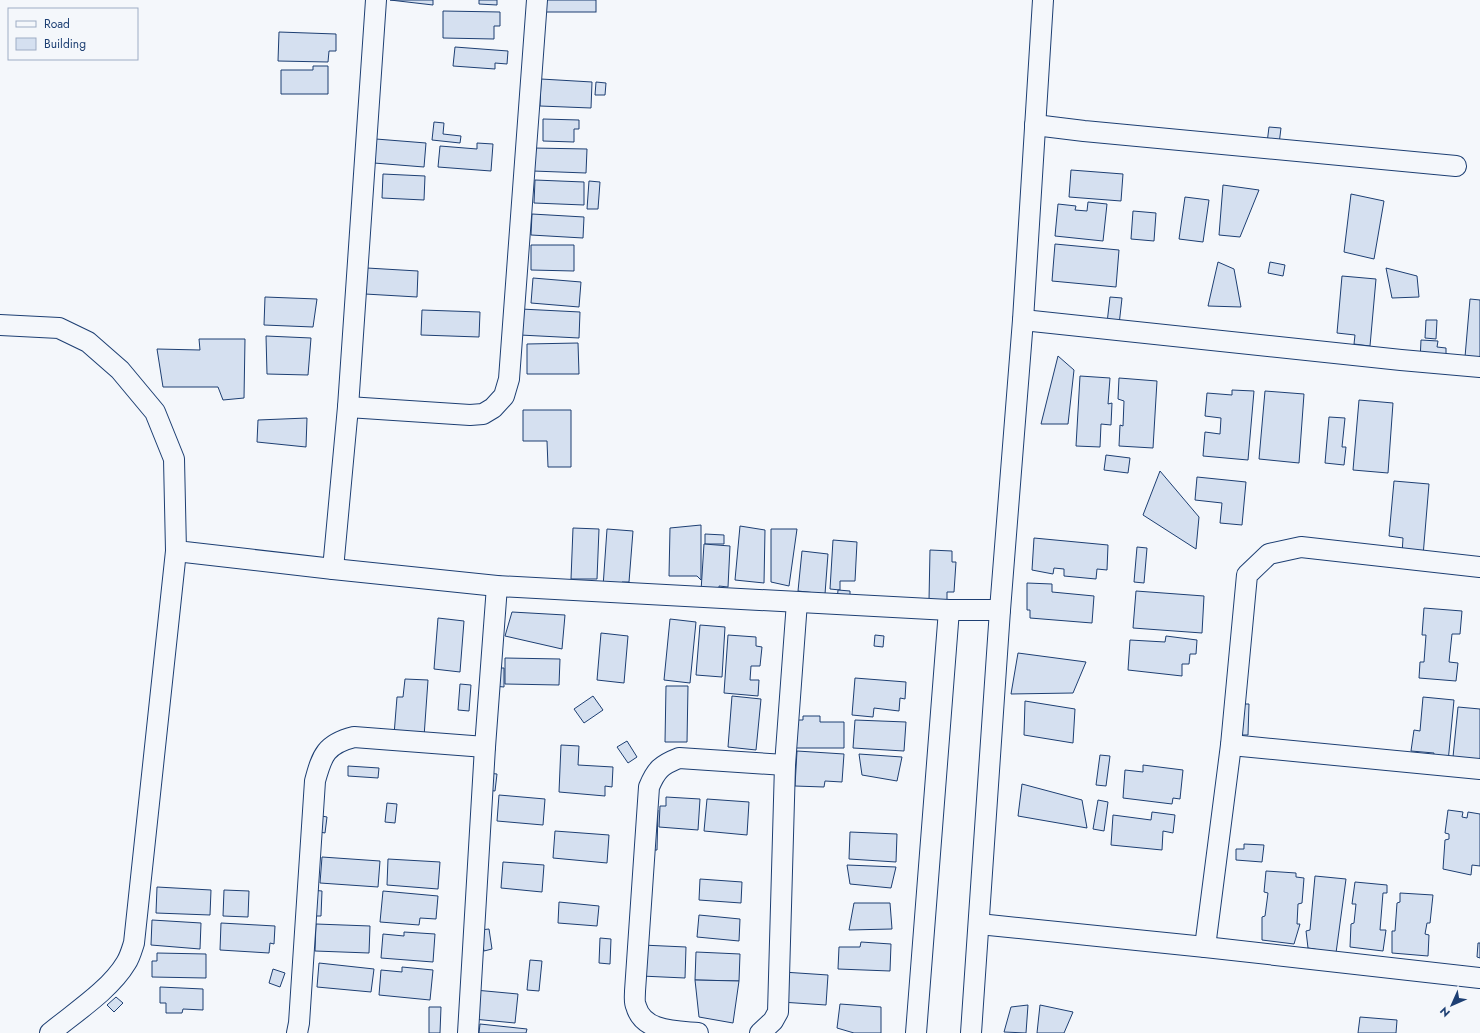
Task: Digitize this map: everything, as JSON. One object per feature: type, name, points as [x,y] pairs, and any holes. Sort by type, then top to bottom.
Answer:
[{"type":"street","points":[[333,569],[348,407],[376,0]]},
{"type":"street","points":[[348,407],[470,415],[482,414],[493,408],[504,396],[509,379],[537,0]]},
{"type":"street","points":[[971,1033],[1000,610],[1023,320],[1044,0]]},
{"type":"street","points":[[1035,125],[1084,131],[1456,166]]},
{"type":"street","points":[[1023,320],[1393,360],[1480,367]]},
{"type":"street","points":[[0,325],[59,328],[88,342],[120,370],[155,412],[174,459],[176,551],[134,943],[126,962],[103,990],[50,1033]]},
{"type":"street","points":[[1205,947],[1231,745],[1247,575],[1269,554],[1302,547],[1480,567]]},
{"type":"street","points":[[176,551],[497,586],[949,610],[1000,610]]},
{"type":"street","points":[[468,1033],[485,747],[497,586]]},
{"type":"street","points":[[760,1033],[773,1021],[778,1012],[785,765],[797,602]]},
{"type":"street","points":[[916,1033],[949,610]]},
{"type":"street","points":[[297,1033],[299,1024],[315,781],[320,761],[327,750],[340,740],[354,737],[485,747]]},
{"type":"street","points":[[1231,745],[1480,769]]},
{"type":"street","points":[[698,1033],[663,1029],[651,1025],[640,1016],[635,1006],[649,787],[654,774],[664,764],[679,758],[785,765]]},
{"type":"street","points":[[979,924],[1205,947],[1480,978]]},
{"type":"building","points":[[390,0],[433,0],[433,5]]},
{"type":"building","points":[[479,0],[497,0],[497,5],[479,4]]},
{"type":"building","points":[[546,0],[596,0],[596,12],[546,12]]},
{"type":"building","points":[[443,11],[500,12],[500,26],[494,26],[494,39],[443,38]]},
{"type":"building","points":[[279,32],[336,34],[336,51],[329,51],[328,62],[278,61]]},
{"type":"building","points":[[455,47],[508,51],[507,64],[495,63],[495,69],[453,66]]},
{"type":"building","points":[[313,66],[328,66],[328,94],[281,94],[281,70],[313,70]]},
{"type":"building","points":[[541,79],[592,82],[591,108],[540,106]]},
{"type":"building","points":[[596,82],[606,83],[605,95],[595,95]]},
{"type":"building","points":[[543,119],[579,120],[579,129],[574,129],[574,142],[543,141]]},
{"type":"building","points":[[434,122],[444,123],[443,134],[461,136],[460,143],[432,140]]},
{"type":"building","points":[[1269,127],[1281,128],[1279,144],[1267,143]]},
{"type":"building","points":[[376,139],[426,143],[424,167],[374,163]]},
{"type":"building","points":[[477,143],[493,144],[491,171],[438,167],[440,146],[477,149]]},
{"type":"building","points":[[533,148],[587,149],[586,173],[533,171]]},
{"type":"building","points":[[1071,170],[1123,174],[1121,201],[1069,197]]},
{"type":"building","points":[[383,174],[425,176],[424,200],[382,198]]},
{"type":"building","points":[[535,180],[584,182],[584,205],[534,203]]},
{"type":"building","points":[[589,181],[600,182],[598,209],[587,209]]},
{"type":"building","points":[[1223,185],[1259,190],[1240,237],[1219,235]]},
{"type":"building","points":[[1351,194],[1384,201],[1374,259],[1344,252]]},
{"type":"building","points":[[1185,197],[1209,200],[1203,242],[1179,239]]},
{"type":"building","points":[[1088,202],[1107,204],[1103,241],[1055,236],[1058,204],[1076,206],[1075,210],[1087,211]]},
{"type":"building","points":[[1133,211],[1156,213],[1154,241],[1131,239]]},
{"type":"building","points":[[532,214],[584,217],[583,238],[531,235]]},
{"type":"building","points":[[1055,244],[1119,250],[1116,287],[1052,281]]},
{"type":"building","points":[[531,245],[574,245],[574,271],[531,270]]},
{"type":"building","points":[[1218,262],[1234,269],[1241,307],[1208,306]]},
{"type":"building","points":[[1270,262],[1285,265],[1283,276],[1268,273]]},
{"type":"building","points":[[367,268],[418,271],[417,297],[365,294]]},
{"type":"building","points":[[1386,268],[1417,276],[1419,297],[1392,298]]},
{"type":"building","points":[[1342,276],[1376,279],[1370,346],[1354,344],[1355,335],[1337,333]]},
{"type":"building","points":[[533,278],[581,282],[579,307],[531,303]]},
{"type":"building","points":[[265,297],[317,299],[313,327],[264,325]]},
{"type":"building","points":[[1110,297],[1122,298],[1119,325],[1107,323]]},
{"type":"building","points":[[1470,299],[1480,300],[1480,358],[1465,357]]},
{"type":"building","points":[[521,309],[580,312],[579,338],[520,335]]},
{"type":"building","points":[[422,310],[480,312],[479,337],[421,335]]},
{"type":"building","points":[[1426,320],[1437,320],[1436,339],[1425,338]]},
{"type":"building","points":[[266,336],[311,338],[308,375],[267,374]]},
{"type":"building","points":[[199,339],[245,339],[244,398],[223,400],[218,387],[163,387],[157,349],[200,350]]},
{"type":"building","points":[[1421,340],[1438,341],[1437,347],[1446,348],[1446,362],[1420,361]]},
{"type":"building","points":[[578,343],[579,374],[527,374],[527,344]]},
{"type":"building","points":[[1058,356],[1074,370],[1068,424],[1041,424]]},
{"type":"building","points":[[1080,376],[1110,378],[1108,404],[1112,403],[1111,425],[1101,424],[1100,447],[1076,446]]},
{"type":"building","points":[[1119,378],[1157,381],[1153,448],[1119,446],[1120,425],[1123,426],[1124,401],[1118,399]]},
{"type":"building","points":[[1232,390],[1254,391],[1248,460],[1203,456],[1205,432],[1220,434],[1221,418],[1205,416],[1207,393],[1232,395]]},
{"type":"building","points":[[1265,391],[1304,394],[1299,463],[1259,459]]},
{"type":"building","points":[[1359,400],[1393,403],[1388,473],[1353,470]]},
{"type":"building","points":[[523,410],[571,410],[571,467],[548,467],[547,441],[523,441]]},
{"type":"building","points":[[1329,417],[1345,418],[1342,447],[1346,447],[1344,465],[1325,463]]},
{"type":"building","points":[[307,418],[306,447],[257,442],[258,420]]},
{"type":"building","points":[[1106,455],[1130,458],[1128,473],[1104,470]]},
{"type":"building","points":[[1160,471],[1199,517],[1196,549],[1143,515]]},
{"type":"building","points":[[1197,477],[1246,482],[1242,525],[1220,523],[1222,503],[1195,500]]},
{"type":"building","points":[[1394,481],[1429,484],[1423,556],[1402,554],[1403,538],[1389,536]]},
{"type":"building","points":[[701,525],[701,580],[697,576],[669,576],[670,528]]},
{"type":"building","points":[[740,526],[765,530],[764,583],[735,580]]},
{"type":"building","points":[[573,528],[599,529],[597,579],[571,579]]},
{"type":"building","points":[[607,529],[633,531],[629,582],[622,582],[621,589],[603,587]]},
{"type":"building","points":[[771,529],[797,529],[789,586],[771,582]]},
{"type":"building","points":[[705,534],[724,535],[724,544],[705,544]]},
{"type":"building","points":[[1034,538],[1108,545],[1107,570],[1097,569],[1096,579],[1064,576],[1064,569],[1054,568],[1053,574],[1032,570]]},
{"type":"building","points":[[833,540],[857,542],[855,581],[840,581],[840,590],[830,589]]},
{"type":"building","points":[[704,544],[730,546],[728,587],[719,586],[719,592],[701,591]]},
{"type":"building","points":[[1137,547],[1147,548],[1144,583],[1134,582]]},
{"type":"building","points":[[930,550],[952,551],[952,562],[956,562],[954,592],[947,592],[947,602],[929,600]]},
{"type":"building","points":[[802,551],[828,554],[825,594],[798,591]]},
{"type":"building","points":[[1027,583],[1052,584],[1052,592],[1094,596],[1092,623],[1030,618],[1030,610],[1027,610]]},
{"type":"building","points":[[838,590],[850,591],[850,603],[837,602]]},
{"type":"building","points":[[1136,591],[1204,596],[1202,633],[1133,628]]},
{"type":"building","points":[[1424,608],[1462,611],[1460,634],[1452,634],[1449,662],[1458,663],[1456,681],[1419,678],[1420,662],[1424,662],[1426,635],[1422,635]]},
{"type":"building","points":[[512,612],[565,615],[562,649],[505,636]]},
{"type":"building","points":[[438,618],[464,621],[460,672],[434,669]]},
{"type":"building","points":[[670,619],[696,622],[690,683],[664,680]]},
{"type":"building","points":[[700,625],[725,627],[722,677],[696,675]]},
{"type":"building","points":[[601,633],[628,636],[624,683],[597,680]]},
{"type":"building","points":[[728,635],[756,637],[756,646],[762,647],[760,666],[751,666],[750,680],[759,680],[758,696],[724,693]]},
{"type":"building","points":[[875,635],[884,636],[883,647],[874,646]]},
{"type":"building","points":[[1166,636],[1197,640],[1196,654],[1190,654],[1189,664],[1182,664],[1182,676],[1128,670],[1130,640],[1165,642]]},
{"type":"building","points":[[1018,653],[1086,662],[1073,693],[1011,694]]},
{"type":"building","points":[[505,658],[560,659],[559,685],[505,684]]},
{"type":"building","points":[[494,668],[504,668],[504,687],[494,686]]},
{"type":"building","points":[[855,678],[906,682],[905,699],[900,698],[899,711],[874,708],[873,717],[852,715]]},
{"type":"building","points":[[405,679],[428,680],[424,737],[394,735],[397,697],[403,697]]},
{"type":"building","points":[[460,684],[471,685],[469,711],[458,710]]},
{"type":"building","points":[[666,686],[688,686],[687,742],[665,742]]},
{"type":"building","points":[[593,696],[603,710],[584,723],[574,709]]},
{"type":"building","points":[[732,696],[761,699],[756,750],[728,747]]},
{"type":"building","points":[[1423,697],[1454,700],[1448,762],[1433,761],[1434,753],[1411,751],[1414,730],[1420,731]]},
{"type":"building","points":[[1025,701],[1075,709],[1073,743],[1024,735]]},
{"type":"building","points":[[1241,704],[1249,704],[1248,735],[1240,735]]},
{"type":"building","points":[[1458,707],[1480,709],[1480,760],[1453,757]]},
{"type":"building","points":[[803,716],[820,716],[820,722],[844,722],[844,748],[791,748],[791,720],[803,720]]},
{"type":"building","points":[[855,720],[906,722],[904,751],[853,748]]},
{"type":"building","points":[[627,741],[637,757],[628,763],[617,747]]},
{"type":"building","points":[[561,745],[579,746],[578,765],[613,767],[612,787],[605,786],[605,796],[559,792]]},
{"type":"building","points":[[797,751],[844,754],[842,782],[825,781],[824,787],[795,786]]},
{"type":"building","points":[[859,754],[902,757],[897,781],[862,775]]},
{"type":"building","points":[[1100,755],[1110,756],[1106,786],[1096,785]]},
{"type":"building","points":[[1143,765],[1183,770],[1180,799],[1173,798],[1172,804],[1123,798],[1125,770],[1143,772]]},
{"type":"building","points":[[348,766],[379,768],[378,778],[348,776]]},
{"type":"building","points":[[487,773],[497,774],[495,791],[486,790]]},
{"type":"building","points":[[1022,784],[1082,800],[1087,828],[1018,816]]},
{"type":"building","points":[[499,795],[545,799],[543,825],[497,821]]},
{"type":"building","points":[[666,797],[700,799],[698,830],[659,827],[660,806],[666,806]]},
{"type":"building","points":[[707,799],[749,802],[747,835],[704,831]]},
{"type":"building","points":[[1098,800],[1108,802],[1104,831],[1093,829]]},
{"type":"building","points":[[387,803],[397,804],[395,823],[385,822]]},
{"type":"building","points":[[649,810],[658,810],[657,850],[648,850]]},
{"type":"building","points":[[1448,810],[1463,812],[1462,817],[1467,818],[1468,812],[1480,814],[1480,866],[1472,865],[1471,875],[1443,869],[1445,840],[1449,839],[1449,834],[1445,833]]},
{"type":"building","points":[[1152,812],[1175,815],[1173,833],[1163,831],[1162,850],[1111,845],[1113,815],[1151,820]]},
{"type":"building","points":[[317,815],[327,817],[325,833],[315,831]]},
{"type":"building","points":[[555,831],[609,835],[607,863],[553,858]]},
{"type":"building","points":[[850,832],[897,834],[896,862],[849,859]]},
{"type":"building","points":[[1244,844],[1264,845],[1262,862],[1236,860],[1236,849],[1244,849]]},
{"type":"building","points":[[322,857],[380,861],[378,887],[320,883]]},
{"type":"building","points":[[388,859],[440,862],[438,889],[387,885]]},
{"type":"building","points":[[503,862],[544,865],[542,892],[501,888]]},
{"type":"building","points":[[847,865],[896,867],[891,888],[850,884]]},
{"type":"building","points":[[1266,871],[1296,873],[1296,877],[1304,878],[1302,903],[1298,904],[1297,924],[1300,924],[1294,944],[1262,940],[1262,917],[1265,916],[1268,893],[1264,892]]},
{"type":"building","points":[[1315,876],[1346,879],[1336,953],[1308,948],[1306,931],[1310,930]]},
{"type":"building","points":[[700,879],[742,882],[741,903],[699,900]]},
{"type":"building","points":[[1355,882],[1387,885],[1387,893],[1383,893],[1380,930],[1386,930],[1383,951],[1350,947],[1351,924],[1354,923],[1356,904],[1352,904]]},
{"type":"building","points":[[157,887],[211,890],[210,915],[156,913]]},
{"type":"building","points":[[224,890],[249,891],[248,917],[223,916]]},
{"type":"building","points":[[311,890],[322,891],[321,916],[310,916]]},
{"type":"building","points":[[383,891],[438,896],[436,919],[420,918],[419,925],[380,922]]},
{"type":"building","points":[[1400,893],[1433,895],[1430,923],[1427,923],[1425,934],[1429,935],[1428,956],[1392,953],[1392,931],[1395,931],[1397,903],[1400,902]]},
{"type":"building","points":[[559,902],[599,906],[597,926],[558,923]]},
{"type":"building","points":[[854,903],[890,903],[892,929],[849,930]]},
{"type":"building","points":[[699,915],[740,919],[739,941],[697,937]]},
{"type":"building","points":[[152,920],[201,923],[200,949],[151,945]]},
{"type":"building","points":[[221,923],[275,926],[274,944],[270,943],[269,953],[220,950]]},
{"type":"building","points":[[316,924],[370,926],[369,953],[315,951]]},
{"type":"building","points":[[489,929],[492,949],[484,951],[480,930]]},
{"type":"building","points":[[404,932],[435,934],[433,962],[381,958],[383,934],[404,936]]},
{"type":"building","points":[[600,938],[611,939],[610,964],[599,963]]},
{"type":"building","points":[[861,942],[891,944],[890,971],[838,969],[839,947],[860,947]]},
{"type":"building","points":[[1478,943],[1480,943],[1480,958],[1477,957]]},
{"type":"building","points":[[642,945],[686,947],[685,978],[641,976]]},
{"type":"building","points":[[696,952],[740,954],[739,981],[695,980]]},
{"type":"building","points":[[157,953],[206,954],[206,978],[152,977],[152,961],[157,961]]},
{"type":"building","points":[[530,960],[542,961],[539,991],[527,990]]},
{"type":"building","points":[[319,963],[374,969],[371,992],[317,987]]},
{"type":"building","points":[[402,967],[433,970],[430,1000],[379,995],[381,970],[402,972]]},
{"type":"building","points":[[273,969],[285,973],[280,987],[269,983]]},
{"type":"building","points":[[783,972],[828,975],[826,1005],[781,1002]]},
{"type":"building","points":[[695,980],[739,981],[733,1023],[699,1017]]},
{"type":"building","points":[[160,987],[203,989],[203,1010],[183,1009],[182,1013],[166,1013],[166,1003],[160,1003]]},
{"type":"building","points":[[475,990],[518,994],[515,1023],[473,1019]]},
{"type":"building","points":[[116,997],[123,1003],[114,1012],[107,1005]]},
{"type":"building","points":[[840,1004],[881,1007],[881,1033],[854,1033],[837,1028]]},
{"type":"building","points":[[1028,1005],[1026,1033],[1004,1032],[1011,1007]]},
{"type":"building","points":[[1040,1005],[1073,1012],[1064,1033],[1037,1033]]},
{"type":"building","points":[[429,1007],[441,1007],[440,1033],[429,1033]]},
{"type":"building","points":[[1360,1017],[1397,1020],[1396,1033],[1358,1033]]},
{"type":"building","points":[[480,1024],[527,1029],[526,1033],[479,1033]]}]
